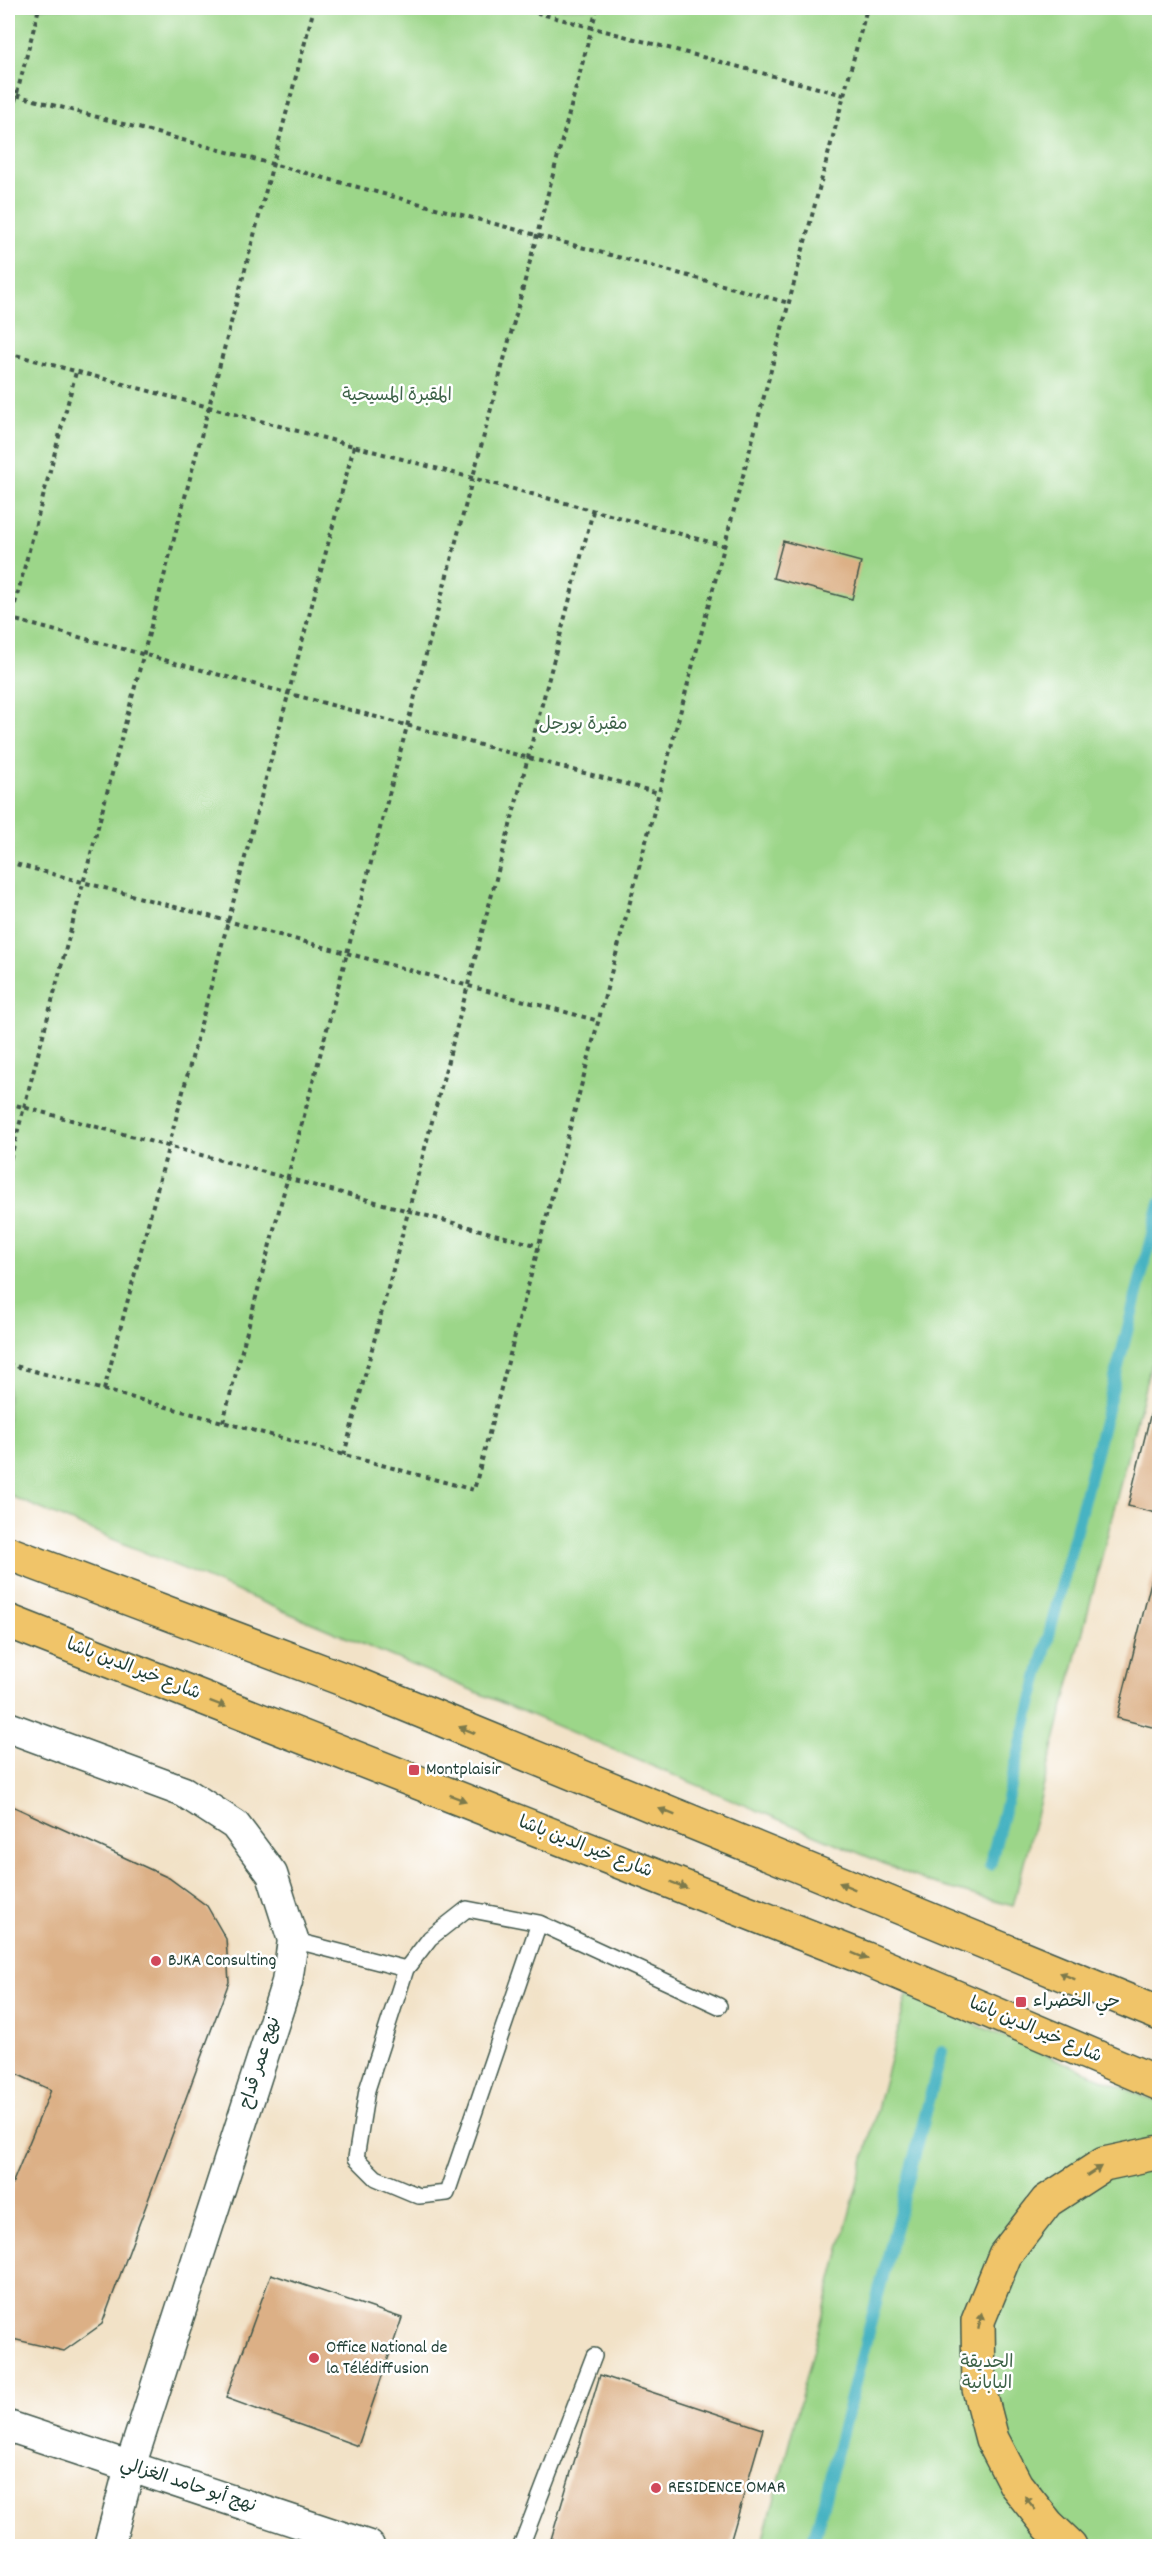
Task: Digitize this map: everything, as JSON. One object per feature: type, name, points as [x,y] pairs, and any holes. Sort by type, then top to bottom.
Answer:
[{"type":"main road","points":[[8,1553],[353,1683],[1160,2014]]},
{"type":"main road","name":"شارع خير الدين باشا","points":[[8,1621],[864,1958],[1160,2084]]},
{"type":"main road","points":[[1070,2547],[1048,2525],[1016,2485],[992,2439],[979,2389],[978,2321],[1005,2255],[1047,2201],[1104,2164],[1160,2152]]},
{"type":"street","name":"نهج عمر قداح","points":[[8,1727],[184,1792],[236,1825],[272,1874],[293,1940],[287,1982],[130,2467],[109,2547]]},
{"type":"street","name":"نهج أبو حامد الغزالي","points":[[8,2426],[369,2547]]},
{"type":"lane","points":[[539,1923],[447,2193],[419,2196],[376,2178],[356,2158],[367,2090],[406,1969],[430,1938],[467,1909],[539,1923],[719,2006]]},
{"type":"lane","points":[[293,1940],[406,1969]]},
{"type":"lane","points":[[521,2547],[594,2356]]},
{"type":"path","points":[[8,128],[39,8]]},
{"type":"path","points":[[8,1167],[314,8]]},
{"type":"path","points":[[519,8],[844,95]]},
{"type":"path","points":[[223,1422],[597,8]]},
{"type":"path","points":[[8,1364],[474,1490],[867,8]]},
{"type":"path","points":[[8,93],[789,303]]},
{"type":"path","points":[[8,353],[725,546]]},
{"type":"path","points":[[8,630],[9,618],[76,372]]},
{"type":"path","points":[[104,1390],[354,446]]},
{"type":"path","points":[[344,1455],[594,511]]},
{"type":"path","points":[[9,618],[659,793]]},
{"type":"path","points":[[8,862],[599,1021]]},
{"type":"path","points":[[8,1103],[539,1246]]},
{"type":"green space","name":"مقبرة بورجل","points":[[8,8],[1159,8],[1159,1332],[1013,1906],[930,1883],[8,1495]]},
{"type":"green space","name":"الحديقة اليابانية","points":[[907,1995],[1159,2103],[1159,2546],[762,2546]]},
{"type":"building","points":[[783,541],[861,562],[852,599],[773,578]]},
{"type":"building","points":[[1151,1412],[1160,1414],[1160,1514],[1128,1506]]},
{"type":"building","points":[[1160,1546],[1160,1729],[1117,1718]]},
{"type":"building","points":[[8,1804],[169,1878],[207,1906],[226,1939],[229,1982],[102,2324],[64,2351],[8,2338],[8,2189],[10,2189],[51,2090],[8,2070]]},
{"type":"building","name":"Office National de la Télédiffusion","points":[[271,2274],[402,2318],[358,2446],[226,2398]]},
{"type":"building","name":"RESIDENCE OMAR","points":[[600,2375],[763,2429],[729,2546],[549,2546]]},
{"type":"waterway","points":[[990,1865],[1160,1203]]},
{"type":"waterway","points":[[812,2546],[942,2051]]},
{"type":"place","name":"Montplaisir","points":[[414,1770]]},
{"type":"place","name":"BJKA Consulting","points":[[156,1961]]},
{"type":"place","name":"حي الخضراء","points":[[1021,2002]]},
{"type":"place","name":"Office National de la Télédiffusion","points":[[314,2358]]},
{"type":"place","name":"RESIDENCE OMAR","points":[[656,2488]]},
{"type":"park label","name":"المقبرة المسيحية","points":[[397,396]]}]
